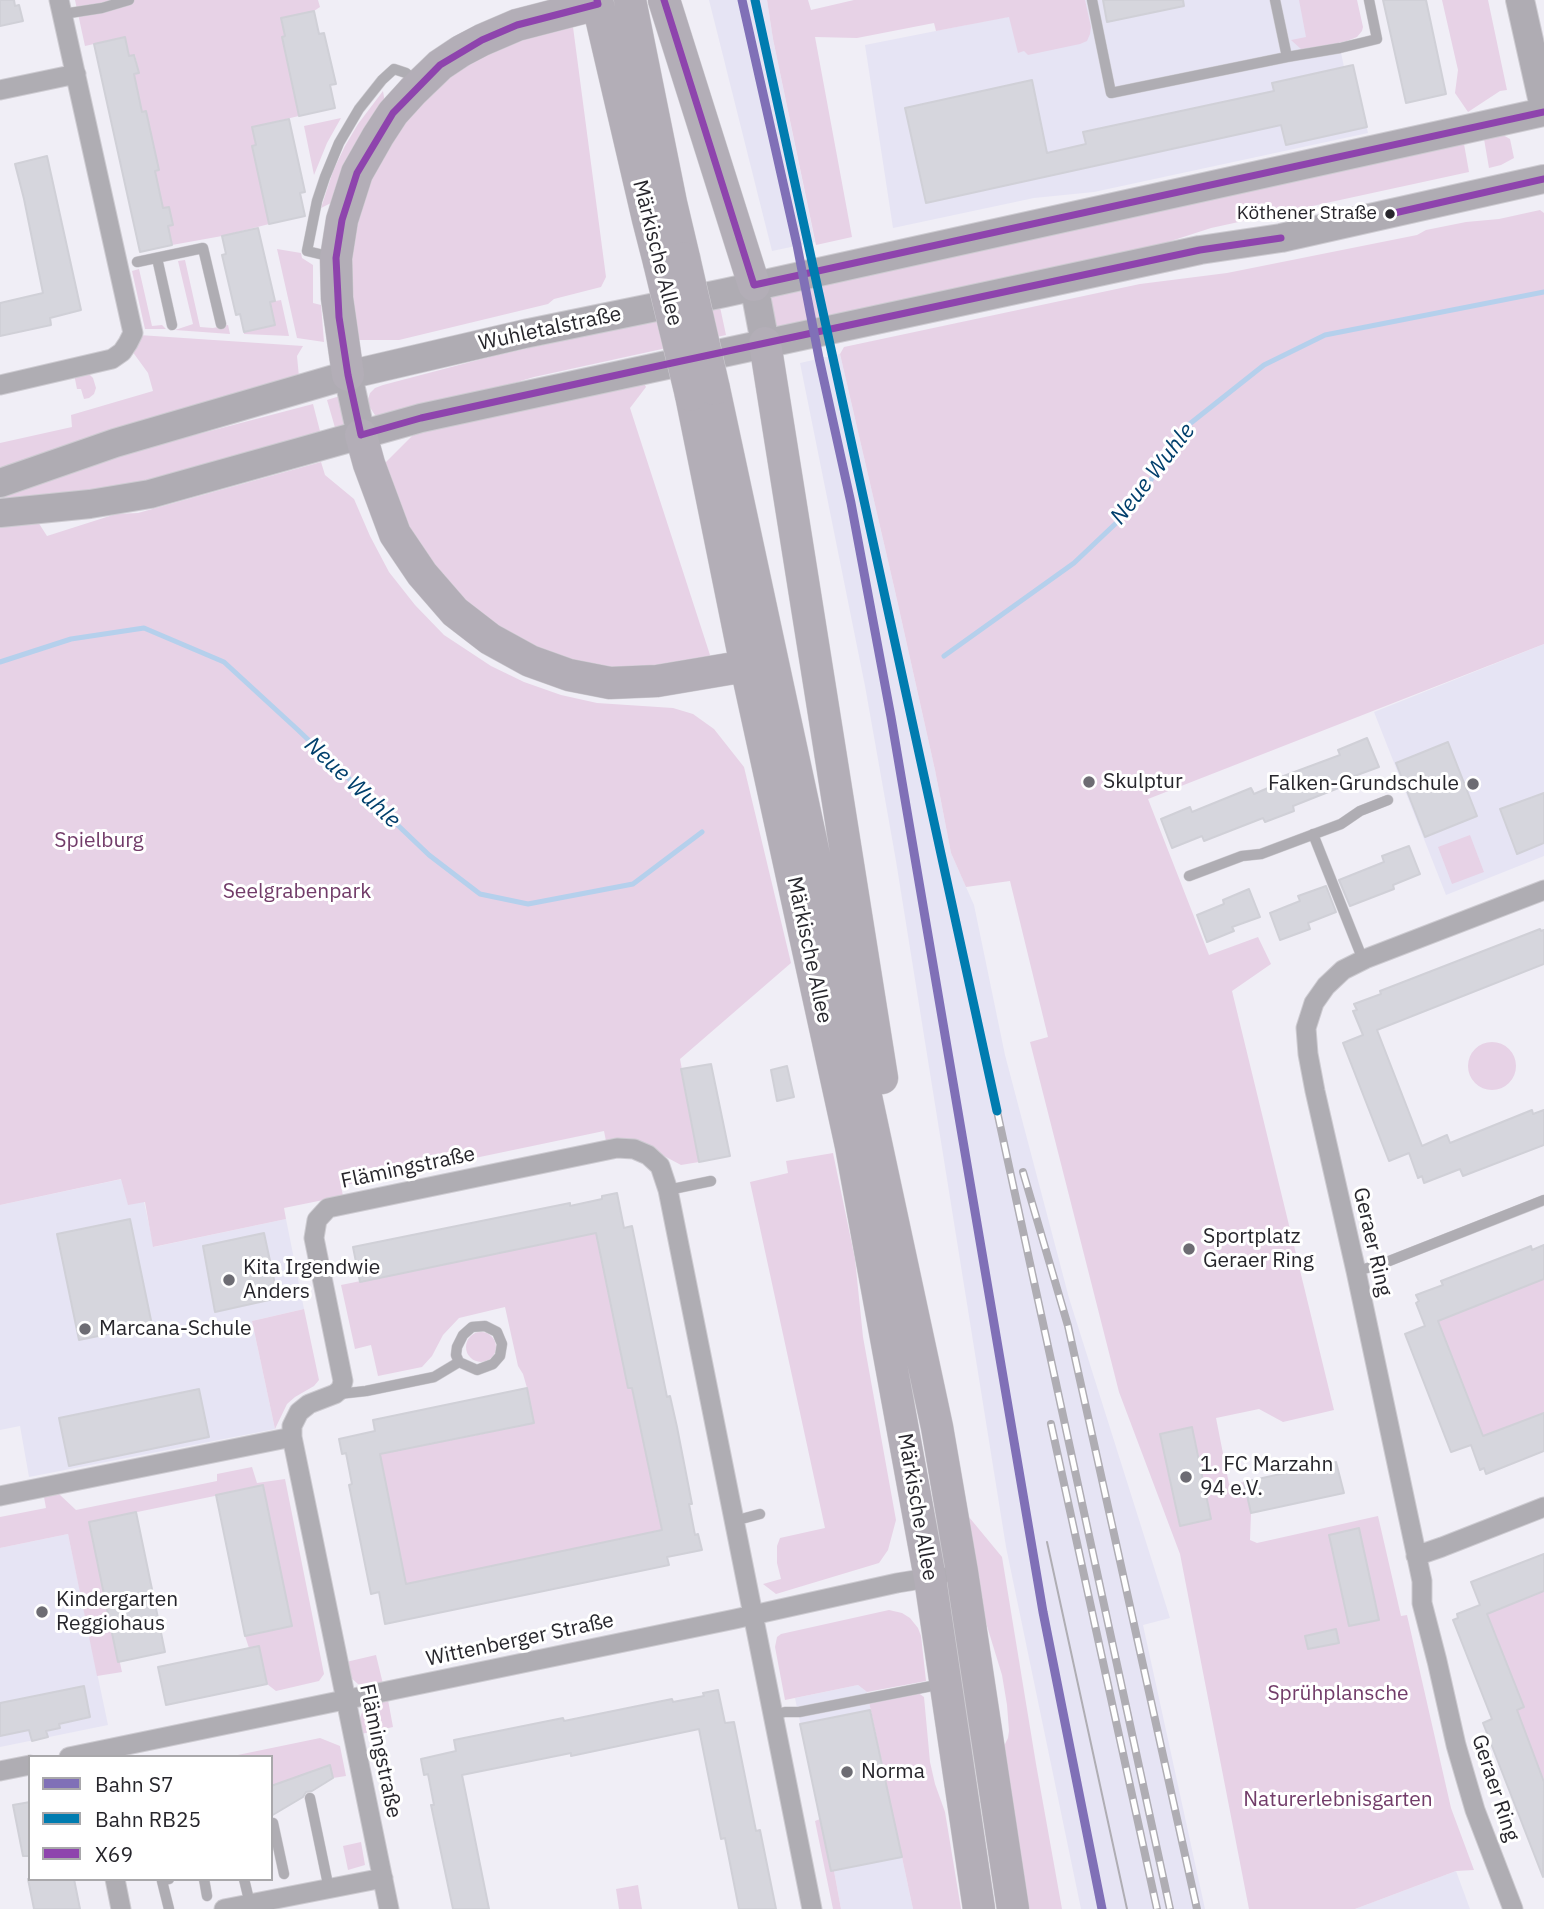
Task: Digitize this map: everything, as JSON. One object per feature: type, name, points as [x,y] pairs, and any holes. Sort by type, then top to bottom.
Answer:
[{"type":"main road","name":"Märkische Allee","points":[[630,0],[671,203],[672,260]]},
{"type":"main road","points":[[664,0],[754,285],[937,1427]]},
{"type":"main road","points":[[1520,0],[1544,109]]},
{"type":"main road","name":"Märkische Allee","points":[[598,2],[672,260],[937,1427],[962,1572],[1013,1909]]},
{"type":"main road","points":[[598,2],[517,25],[461,51],[440,65],[393,113],[357,173],[342,220],[336,258],[337,298],[348,376],[369,464],[395,534],[422,575],[455,612],[490,639],[569,675],[610,683],[657,681],[734,668]]},
{"type":"main road","name":"Wuhletalstraße","points":[[0,483],[115,443],[348,376],[524,334],[1544,109]]},
{"type":"main road","points":[[0,513],[90,504],[150,494],[421,418],[1200,250],[1281,238],[1544,179]]},
{"type":"main road","name":"Märkische Allee","points":[[703,392],[734,668],[851,1146],[930,1578],[979,1909]]},
{"type":"street","points":[[0,385],[112,359],[122,352],[133,333],[61,7]]},
{"type":"street","points":[[0,90],[76,74]]},
{"type":"street","name":"Geraer Ring","points":[[1513,1909],[1475,1810],[1456,1745],[1422,1603],[1422,1581],[1315,1091],[1306,1028],[1314,1003],[1326,986],[1343,970],[1544,890]]},
{"type":"street","name":"Flämingstraße","points":[[335,1394],[341,1389],[343,1381],[314,1238],[317,1220],[328,1208],[617,1148],[634,1149],[648,1156],[660,1167],[668,1190]]},
{"type":"street","points":[[668,1190],[812,1909]]},
{"type":"street","points":[[0,1496],[292,1437],[292,1426],[299,1412],[309,1404],[335,1394]]},
{"type":"street","name":"Flämingstraße","points":[[292,1437],[389,1909]]},
{"type":"street","points":[[1416,1556],[1544,1507]]},
{"type":"street","name":"Wittenberger Straße","points":[[86,1755],[897,1583],[962,1572]]},
{"type":"street","points":[[0,1771],[28,1765]]},
{"type":"street","points":[[224,1909],[383,1878]]},
{"type":"street","points":[[115,1881],[121,1909]]},
{"type":"lane","points":[[61,7],[102,8],[129,0]]},
{"type":"lane","points":[[1092,0],[1111,93],[1377,39],[1369,0]]},
{"type":"lane","points":[[1275,0],[1287,57]]},
{"type":"lane","points":[[137,262],[203,248],[220,324]]},
{"type":"lane","points":[[157,258],[172,325]]},
{"type":"lane","points":[[1189,876],[1242,856],[1261,854],[1341,824],[1360,811],[1388,800]]},
{"type":"lane","points":[[1314,834],[1363,960]]},
{"type":"lane","points":[[668,1190],[711,1181]]},
{"type":"lane","points":[[1356,1270],[1379,1265],[1544,1200]]},
{"type":"lane","points":[[485,1326],[496,1332],[502,1343],[500,1356],[493,1364],[477,1370],[459,1362],[457,1347],[463,1335],[472,1327],[485,1326]]},
{"type":"lane","points":[[335,1394],[366,1391],[434,1377],[459,1362]]},
{"type":"lane","points":[[733,1521],[761,1514]]},
{"type":"lane","points":[[773,1715],[946,1683]]},
{"type":"lane","points":[[310,1798],[329,1889]]},
{"type":"lane","points":[[273,1823],[284,1874]]},
{"type":"lane","points":[[162,1881],[169,1909]]},
{"type":"lane","points":[[204,1881],[207,1896]]},
{"type":"lane","points":[[244,1881],[250,1904]]},
{"type":"shaded area","points":[[709,0],[767,0],[815,242],[772,251]]},
{"type":"shaded area","points":[[1067,0],[1330,0],[1344,67],[1353,65],[1368,133],[1094,192],[1034,198],[893,228],[865,45],[1067,5]]},
{"type":"shaded area","points":[[840,354],[935,770],[951,853],[974,905],[1005,1055],[1069,1298],[1170,1618],[1143,1625],[1205,1909],[1081,1909],[1006,1547],[896,861],[865,686],[800,363]]},
{"type":"shaded area","name":"Falken-Grundschule","points":[[1544,644],[1544,856],[1446,895],[1374,712]]},
{"type":"shaded area","name":"Marcana-Schule","points":[[122,1179],[144,1202],[154,1247],[286,1219],[304,1309],[252,1321],[275,1429],[29,1477],[20,1426],[0,1430],[0,1205]]},
{"type":"shaded area","name":"Kindergarten Reggiohaus","points":[[68,1534],[108,1725],[0,1747],[0,1548]]},
{"type":"shaded area","name":"Norma","points":[[858,1685],[867,1692],[913,1909],[841,1909],[834,1871],[831,1871],[795,1698]]},
{"type":"shaded area","points":[[1456,1871],[1470,1909],[1355,1909]]},
{"type":"green space","points":[[75,0],[318,0],[320,7],[314,11],[281,18],[285,36],[282,37],[295,98],[303,115],[252,127],[273,223],[172,245],[168,226],[172,224],[169,207],[163,208],[155,171],[159,169],[134,74],[139,73],[135,55],[129,56],[125,37],[85,46]]},
{"type":"green space","points":[[767,0],[808,0],[811,10],[854,0],[1085,0],[1091,27],[1087,41],[1028,55],[1024,51],[1018,53],[1009,17],[936,31],[934,23],[857,38],[815,37],[852,237],[816,245]]},
{"type":"green space","points":[[1299,0],[1357,0],[1362,31],[1357,37],[1347,41],[1301,49],[1291,40],[1306,37]]},
{"type":"green space","points":[[1442,0],[1488,0],[1507,90],[1500,91],[1468,112],[1455,93],[1458,70]]},
{"type":"green space","points":[[573,27],[606,277],[601,287],[554,299],[548,304],[399,340],[355,340],[348,281],[353,226],[380,158],[400,128],[453,74],[491,49],[555,29]]},
{"type":"green space","points":[[383,91],[385,103],[331,203],[321,208],[333,171],[345,146]]},
{"type":"green space","points":[[341,118],[327,143],[314,175],[304,126]]},
{"type":"green space","points":[[1503,135],[1510,139],[1514,158],[1489,168],[1484,139]]},
{"type":"green space","points":[[1464,144],[1469,172],[1211,228],[1134,253],[781,330],[776,327],[770,296]]},
{"type":"green space","points":[[1540,210],[1544,213],[1544,644],[1148,799],[1209,955],[1258,937],[1271,964],[1232,991],[1334,1410],[1283,1422],[1259,1409],[1216,1418],[1229,1484],[1244,1482],[1251,1513],[1250,1540],[1257,1543],[1378,1516],[1401,1616],[1407,1615],[1451,1808],[1474,1870],[1456,1871],[1355,1909],[1249,1909],[1180,1554],[1119,1392],[1030,1042],[1048,1037],[1010,881],[966,887],[951,853],[935,770],[840,354],[844,347],[1140,284],[1227,273],[1417,235],[1426,230]]},
{"type":"green space","points":[[277,249],[301,253],[302,258],[313,265],[313,303],[321,305],[324,342],[297,338]]},
{"type":"green space","points":[[185,260],[200,327],[228,325],[230,334],[175,330],[193,324],[178,261]]},
{"type":"green space","points":[[139,269],[152,326],[162,325],[166,329],[145,329],[132,271]]},
{"type":"green space","points":[[281,300],[289,336],[244,334],[274,325],[270,302]]},
{"type":"green space","points":[[720,307],[726,335],[534,377],[383,418],[375,415],[369,406],[370,393],[383,385],[497,355]]},
{"type":"green space","points":[[139,335],[303,346],[297,356],[299,377],[0,472],[0,443],[72,427],[71,415],[153,391],[148,373],[132,351]]},
{"type":"green space","points":[[74,374],[89,374],[93,378],[96,388],[89,398],[84,399],[81,389],[77,389]]},
{"type":"green space","points":[[644,383],[646,387],[630,408],[710,655],[709,660],[641,672],[567,662],[493,629],[418,553],[382,466],[412,436],[422,431]]},
{"type":"green space","points":[[340,396],[349,423],[336,431],[327,400]]},
{"type":"green space","points":[[313,404],[321,435],[144,483],[13,501],[4,498],[3,491],[26,483]]},
{"type":"green space","name":"Seelgrabenpark","points":[[321,462],[325,475],[354,499],[389,572],[415,605],[444,635],[491,666],[524,682],[561,695],[597,703],[673,708],[693,714],[714,729],[744,767],[791,963],[680,1059],[699,1162],[681,1165],[638,1142],[606,1141],[604,1131],[341,1186],[343,1196],[284,1208],[286,1219],[153,1247],[145,1202],[128,1205],[121,1179],[0,1205],[0,522],[38,522],[47,536],[116,514],[138,513]]},
{"type":"green space","points":[[1470,835],[1484,872],[1452,884],[1438,847]]},
{"type":"green space","points":[[1492,1042],[1509,1049],[1516,1066],[1509,1083],[1492,1090],[1475,1083],[1468,1066],[1475,1049]]},
{"type":"green space","points":[[833,1153],[855,1259],[863,1337],[896,1520],[888,1550],[879,1563],[776,1594],[763,1584],[781,1579],[777,1563],[780,1538],[825,1528],[750,1182],[788,1173],[786,1161]]},
{"type":"green space","points":[[591,1229],[592,1234],[596,1234],[628,1388],[664,1381],[645,1448],[657,1510],[665,1524],[661,1526],[661,1530],[406,1586],[380,1454],[411,1448],[425,1442],[426,1445],[487,1433],[487,1430],[502,1430],[534,1423],[527,1388],[518,1366],[505,1307],[459,1318],[443,1335],[432,1356],[422,1367],[378,1376],[371,1345],[355,1349],[341,1285],[577,1237]]},
{"type":"green space","points":[[1544,1279],[1544,1413],[1481,1441],[1441,1328],[1435,1322]]},
{"type":"green space","points":[[304,1309],[319,1380],[287,1404],[275,1429],[252,1321]]},
{"type":"green space","points":[[481,1332],[492,1336],[496,1347],[492,1358],[481,1362],[470,1358],[466,1347],[470,1336]]},
{"type":"green space","points":[[252,1467],[257,1483],[285,1479],[324,1674],[319,1681],[276,1691],[267,1684],[259,1647],[249,1648],[245,1636],[292,1626],[263,1486],[89,1522],[122,1672],[97,1676],[68,1534],[0,1548],[0,1517],[46,1508],[44,1497],[59,1494],[76,1510],[217,1481],[217,1474]]},
{"type":"green space","points":[[964,1511],[1002,1557],[1062,1909],[1023,1909],[1004,1746],[1009,1731],[1007,1705],[1002,1675],[983,1613]]},
{"type":"green space","points":[[1544,1591],[1544,1789],[1542,1776],[1517,1710],[1524,1706],[1518,1698],[1495,1633],[1484,1615]]},
{"type":"green space","points":[[889,1610],[902,1613],[918,1628],[926,1681],[867,1692],[858,1685],[785,1700],[775,1647],[777,1637]]},
{"type":"green space","points":[[376,1655],[383,1684],[358,1684],[350,1677],[346,1662]]},
{"type":"green space","points":[[917,1692],[924,1697],[930,1762],[945,1812],[961,1909],[913,1909],[869,1702]]},
{"type":"green space","points":[[388,1700],[393,1727],[361,1734],[359,1720],[363,1710],[373,1703]]},
{"type":"green space","points":[[320,1738],[340,1746],[346,1776],[333,1778],[329,1765],[273,1785],[273,1755],[238,1755]]},
{"type":"green space","points":[[820,1819],[841,1909],[833,1909],[815,1821]]},
{"type":"green space","points":[[361,1842],[365,1865],[348,1870],[343,1846]]},
{"type":"green space","points":[[638,1885],[642,1909],[619,1909],[616,1889]]},
{"type":"building","points":[[0,0],[14,0],[15,6],[19,5],[23,21],[0,26]]},
{"type":"building","points":[[1103,0],[1183,0],[1184,6],[1107,22]]},
{"type":"building","points":[[1383,0],[1426,0],[1446,94],[1406,103]]},
{"type":"building","points":[[314,11],[319,34],[324,33],[336,84],[330,85],[335,108],[299,116],[282,37],[285,36],[281,18]]},
{"type":"building","points":[[125,37],[129,56],[134,55],[139,73],[134,74],[142,112],[146,111],[159,170],[155,171],[163,208],[169,207],[173,225],[168,226],[172,245],[140,252],[94,44]]},
{"type":"building","points":[[1353,65],[1367,127],[1286,145],[1281,125],[926,203],[905,108],[1032,80],[1047,153],[1086,144],[1083,132],[1274,91],[1272,83]]},
{"type":"building","points":[[289,119],[305,192],[300,193],[305,216],[269,224],[252,146],[256,145],[252,127]]},
{"type":"building","points":[[47,156],[81,310],[50,318],[51,325],[0,336],[0,303],[43,293],[15,164]]},
{"type":"building","points":[[258,228],[275,301],[270,302],[275,325],[244,332],[240,314],[236,315],[222,255],[226,254],[222,236]]},
{"type":"building","points":[[1367,738],[1379,767],[1349,778],[1351,783],[1293,806],[1294,811],[1265,822],[1263,818],[1204,841],[1202,836],[1172,848],[1161,819],[1190,807],[1192,812],[1251,788],[1254,794],[1283,782],[1281,777],[1340,755],[1338,750]]},
{"type":"building","points":[[1448,742],[1477,816],[1425,837],[1396,763]]},
{"type":"building","name":"Falken-Grundschule","points":[[1544,793],[1544,843],[1517,854],[1500,809]]},
{"type":"building","points":[[1409,846],[1420,874],[1393,885],[1394,889],[1350,906],[1339,880],[1384,862],[1382,856]]},
{"type":"building","points":[[1326,886],[1336,912],[1308,923],[1310,929],[1280,940],[1270,913],[1300,901],[1298,896]]},
{"type":"building","points":[[1249,889],[1260,917],[1232,927],[1234,931],[1207,942],[1197,915],[1224,904],[1223,900]]},
{"type":"building","points":[[1540,929],[1544,930],[1544,964],[1377,1030],[1422,1146],[1447,1135],[1450,1143],[1532,1110],[1533,1114],[1544,1110],[1544,1145],[1463,1176],[1460,1169],[1424,1183],[1422,1176],[1418,1178],[1409,1153],[1389,1161],[1343,1043],[1363,1035],[1353,1011],[1357,1010],[1354,1004],[1381,994],[1380,991]]},
{"type":"building","points":[[711,1064],[730,1156],[699,1162],[681,1069]]},
{"type":"building","points":[[787,1066],[794,1097],[777,1101],[771,1070]]},
{"type":"building","points":[[617,1193],[624,1228],[632,1226],[667,1397],[670,1396],[677,1427],[692,1504],[689,1504],[695,1535],[698,1534],[702,1550],[667,1557],[669,1565],[385,1624],[379,1592],[371,1594],[349,1485],[352,1484],[346,1453],[342,1454],[339,1439],[375,1431],[373,1420],[527,1388],[534,1423],[380,1454],[406,1584],[662,1530],[632,1388],[628,1388],[596,1233],[360,1282],[353,1247],[570,1203],[570,1206]]},
{"type":"building","points":[[130,1219],[152,1325],[79,1340],[57,1234]]},
{"type":"building","points":[[264,1233],[278,1298],[215,1312],[203,1246]]},
{"type":"building","points":[[1544,1245],[1544,1279],[1438,1321],[1483,1436],[1544,1413],[1544,1451],[1486,1474],[1484,1468],[1480,1470],[1471,1445],[1451,1452],[1405,1334],[1425,1326],[1416,1303],[1419,1301],[1416,1295],[1443,1285],[1441,1281],[1531,1246],[1532,1250]]},
{"type":"building","points":[[199,1389],[209,1437],[69,1466],[59,1418]]},
{"type":"building","name":"1. FC Marzahn 94 e.V.","points":[[1192,1427],[1211,1519],[1180,1526],[1160,1434]]},
{"type":"building","points":[[1336,1462],[1344,1493],[1251,1513],[1244,1482]]},
{"type":"building","points":[[263,1485],[292,1626],[245,1636],[216,1495]]},
{"type":"building","points":[[136,1512],[165,1652],[118,1662],[89,1522]]},
{"type":"building","points":[[1359,1528],[1379,1620],[1349,1626],[1329,1535]]},
{"type":"building","points":[[1544,1554],[1544,1591],[1487,1614],[1524,1707],[1517,1710],[1544,1782],[1543,1877],[1483,1723],[1492,1719],[1453,1620],[1458,1618],[1457,1614],[1480,1605],[1471,1582]]},
{"type":"building","points":[[1336,1629],[1339,1643],[1308,1649],[1305,1636]]},
{"type":"building","points":[[259,1646],[267,1684],[166,1705],[158,1667]]},
{"type":"building","points":[[84,1686],[90,1717],[59,1724],[60,1728],[46,1731],[48,1737],[32,1741],[29,1730],[0,1736],[0,1703]]},
{"type":"building","points":[[718,1690],[725,1723],[734,1722],[756,1831],[760,1830],[776,1909],[739,1909],[725,1838],[721,1839],[699,1729],[571,1756],[571,1753],[462,1775],[489,1909],[453,1909],[431,1805],[434,1805],[428,1774],[424,1775],[421,1759],[456,1751],[454,1740],[672,1699],[673,1702],[704,1696],[703,1693]]},
{"type":"building","name":"Norma","points":[[870,1710],[902,1857],[831,1871],[800,1724]]},
{"type":"building","points":[[330,1765],[333,1778],[306,1792],[303,1797],[273,1815],[273,1785]]},
{"type":"building","points":[[28,1802],[28,1856],[23,1856],[13,1805]]},
{"type":"building","points":[[28,1881],[74,1881],[80,1909],[34,1909]]},
{"type":"waterway","name":"Neue Wuhle","points":[[944,656],[1074,563],[1132,508],[1187,426],[1264,365],[1325,335],[1544,292]]},
{"type":"waterway","name":"Neue Wuhle","points":[[0,662],[71,639],[144,628],[224,662],[429,855],[480,894],[528,904],[633,884],[702,832]]},
{"type":"tram line","points":[[1047,1542],[1127,1909]]},
{"type":"railway","points":[[997,1111],[1170,1909]]},
{"type":"railway","points":[[1023,1172],[1068,1326],[1197,1909]]},
{"type":"railway","points":[[1051,1424],[1157,1909]]},
{"type":"rail line","name":"S7","points":[[742,0],[851,503],[891,717],[1043,1612],[1102,1909]]},
{"type":"rail line","name":"RB25","points":[[755,0],[997,1111]]},
{"type":"transit line","name":"X69","points":[[597,0],[598,4],[517,25],[482,40],[440,65],[393,113],[357,173],[342,220],[336,258],[339,317],[361,435],[421,418],[672,363],[1200,250],[1281,238]]},
{"type":"transit line","name":"X69","points":[[664,0],[754,285],[1544,112]]},
{"type":"transit line","name":"X69","points":[[1390,214],[1544,179]]},
{"type":"place","name":"Köthener Straße","points":[[1390,214]]},
{"type":"place","name":"Skulptur","points":[[1089,782]]},
{"type":"place","name":"Falken-Grundschule","points":[[1473,784]]},
{"type":"place","name":"Sportplatz Geraer Ring","points":[[1189,1249]]},
{"type":"place","name":"Kita Irgendwie Anders","points":[[229,1280]]},
{"type":"place","name":"Marcana-Schule","points":[[85,1329]]},
{"type":"place","name":"1. FC Marzahn 94 e.V.","points":[[1186,1477]]},
{"type":"place","name":"Kindergarten Reggiohaus","points":[[42,1612]]},
{"type":"place","name":"Norma","points":[[847,1772]]},
{"type":"park label","name":"Spielburg","points":[[99,841]]},
{"type":"park label","name":"Sprühplansche","points":[[1338,1694]]},
{"type":"park label","name":"Naturerlebnisgarten","points":[[1338,1800]]}]
